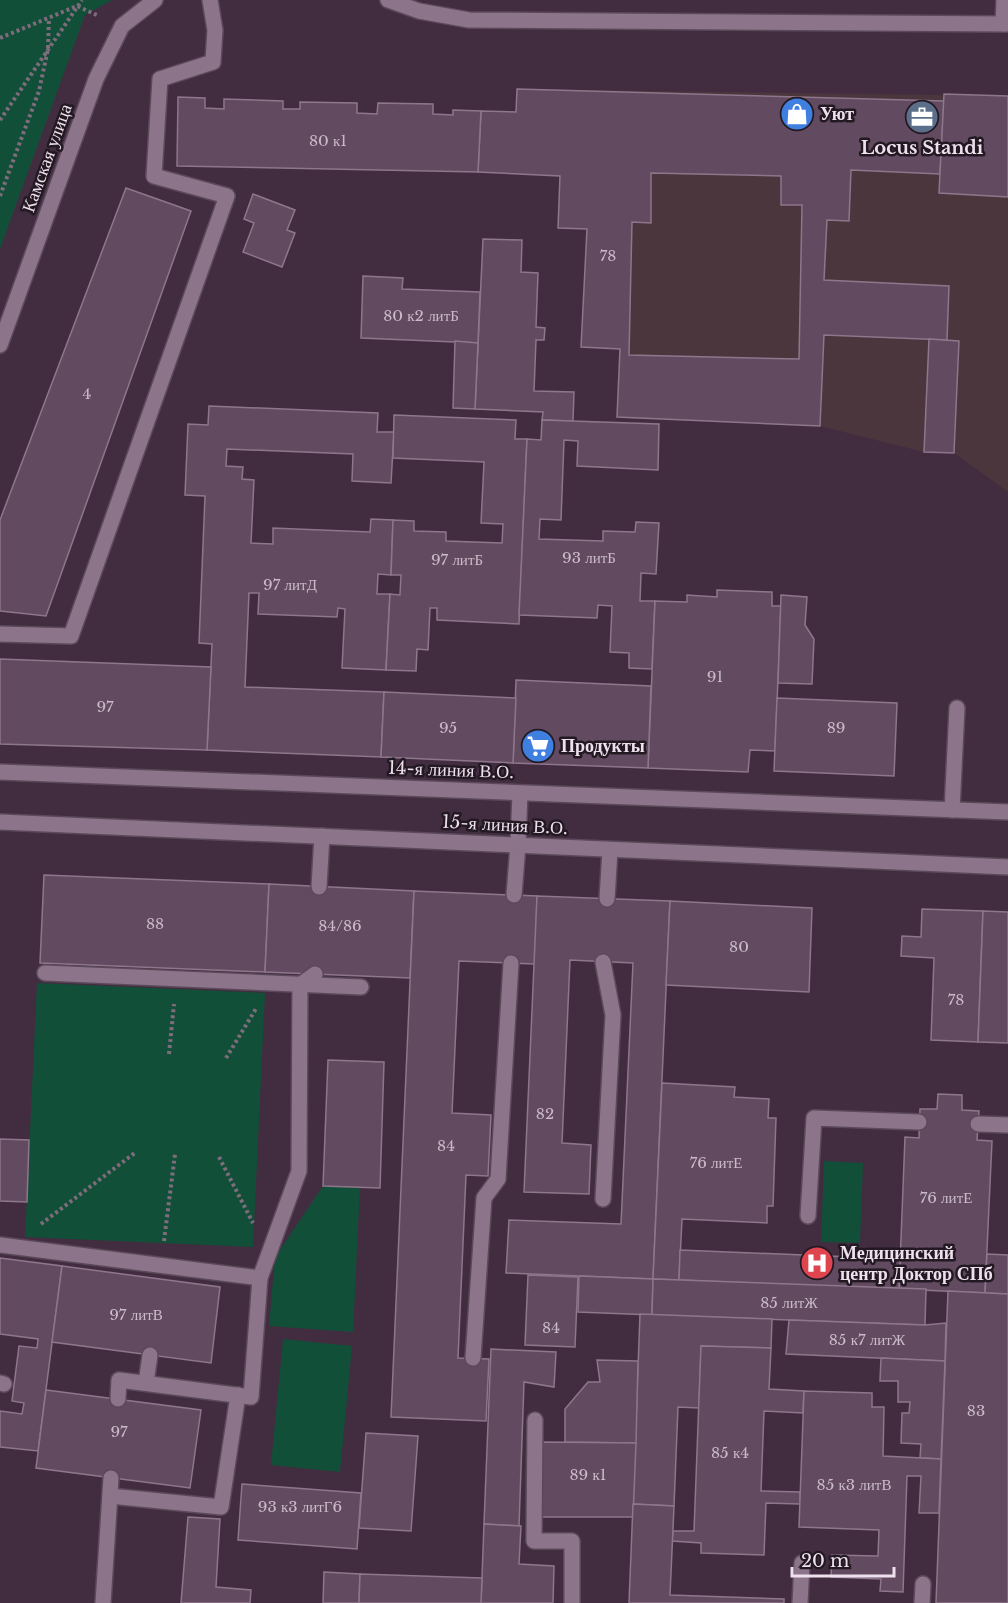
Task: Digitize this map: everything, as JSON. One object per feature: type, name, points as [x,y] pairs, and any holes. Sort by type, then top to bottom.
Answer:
[{"type":"street","name":"Камская улица","points":[[0,345],[100,70],[122,26],[155,0]]},
{"type":"street","points":[[0,634],[70,636],[227,196],[154,176],[160,79],[213,62],[215,30],[210,0]]},
{"type":"street","points":[[388,0],[419,11],[470,20],[1006,24],[1004,0]]},
{"type":"street","points":[[952,810],[957,708]]},
{"type":"street","name":"14-я линия В.О.","points":[[0,772],[1008,812]]},
{"type":"street","points":[[514,895],[520,793]]},
{"type":"street","name":"15-я линия В.О.","points":[[0,822],[1008,867]]},
{"type":"street","points":[[319,887],[322,836]]},
{"type":"street","points":[[607,899],[610,849]]},
{"type":"street","points":[[603,962],[613,1015],[603,1199]]},
{"type":"street","points":[[473,1358],[484,1198],[498,1179],[511,963]]},
{"type":"street","points":[[45,973],[361,987]]},
{"type":"street","points":[[300,985],[315,974]]},
{"type":"street","points":[[118,1399],[119,1380],[251,1397],[263,1271],[299,1171],[300,985]]},
{"type":"street","points":[[808,1216],[814,1118],[919,1122]]},
{"type":"street","points":[[978,1124],[1008,1125]]},
{"type":"street","points":[[0,1245],[161,1272],[263,1271]]},
{"type":"street","points":[[146,1383],[150,1355]]},
{"type":"street","points":[[110,1496],[221,1507],[238,1395]]},
{"type":"street","points":[[535,1420],[534,1541],[572,1541],[572,1603]]},
{"type":"street","points":[[104,1603],[111,1478]]},
{"type":"street","points":[[800,1603],[802,1563]]},
{"type":"street","points":[[922,1603],[923,1584]]},
{"type":"path","points":[[0,120],[82,0]]},
{"type":"path","points":[[0,38],[77,6],[102,17]]},
{"type":"path","points":[[0,196],[39,91],[48,49],[49,18]]},
{"type":"path","points":[[169,1054],[178,979]]},
{"type":"path","points":[[226,1058],[260,1002]]},
{"type":"path","points":[[34,1230],[136,1152]]},
{"type":"path","points":[[161,1272],[175,1154]]},
{"type":"path","points":[[219,1157],[254,1226],[263,1271]]},
{"type":"shaded area","points":[[517,89],[1008,96],[1008,492],[954,453],[924,452],[820,426],[617,417],[620,349],[581,347],[587,229],[558,228],[560,176],[478,172],[481,111],[516,112]]},
{"type":"green space","points":[[0,0],[112,0],[85,15],[0,249]]},
{"type":"green space","points":[[37,983],[265,993],[253,1247],[25,1237]]},
{"type":"green space","points":[[824,1161],[863,1163],[860,1243],[821,1242]]},
{"type":"green space","points":[[323,1186],[360,1187],[353,1332],[269,1326],[275,1257]]},
{"type":"green space","points":[[283,1339],[352,1346],[340,1472],[271,1465]]},
{"type":"building","points":[[517,89],[944,101],[940,174],[851,170],[849,221],[827,220],[824,280],[949,286],[947,340],[824,335],[820,426],[617,417],[620,349],[581,347],[587,229],[558,228],[560,176],[478,172],[481,111],[516,112]],"holes":[[[651,173],[781,176],[781,205],[802,205],[799,359],[629,355],[632,222],[651,223]]]},
{"type":"building","points":[[944,94],[1008,96],[1008,197],[939,193]]},
{"type":"building","points":[[178,97],[205,98],[205,108],[224,109],[224,99],[283,101],[283,109],[300,109],[300,102],[357,103],[357,113],[377,114],[378,103],[433,104],[433,114],[453,115],[453,110],[481,111],[478,172],[177,166]]},
{"type":"building","points":[[126,188],[191,211],[46,616],[0,611],[0,520]]},
{"type":"building","points":[[253,194],[295,210],[287,230],[295,233],[282,267],[243,252],[254,223],[244,219]]},
{"type":"building","points":[[483,239],[522,240],[521,272],[538,273],[536,327],[545,328],[544,340],[536,340],[534,391],[574,392],[573,421],[542,420],[543,412],[475,409]]},
{"type":"building","points":[[363,276],[403,278],[402,289],[480,292],[478,343],[361,338]]},
{"type":"building","points":[[929,339],[959,341],[954,453],[924,452]]},
{"type":"building","points":[[455,341],[478,343],[475,409],[453,408]]},
{"type":"building","points":[[209,406],[378,413],[377,432],[394,432],[391,483],[352,481],[353,454],[227,449],[226,466],[243,467],[242,479],[254,480],[251,543],[273,544],[273,528],[370,532],[371,519],[393,520],[391,575],[378,574],[377,594],[390,594],[386,670],[342,668],[345,609],[338,608],[337,617],[258,614],[259,593],[249,593],[245,687],[384,692],[381,757],[207,750],[212,644],[199,643],[205,496],[185,495],[188,424],[208,425]]},
{"type":"building","points":[[394,415],[516,420],[515,439],[527,439],[519,624],[437,620],[437,608],[430,608],[428,650],[417,649],[416,671],[386,670],[390,594],[400,595],[401,575],[391,575],[393,520],[414,521],[414,531],[446,532],[446,541],[502,543],[503,524],[481,523],[484,462],[393,458]]},
{"type":"building","points":[[542,420],[659,424],[658,470],[577,466],[578,441],[564,440],[561,520],[540,519],[539,539],[603,541],[603,531],[635,532],[636,522],[659,523],[656,574],[641,573],[640,601],[655,601],[652,669],[629,668],[629,653],[610,652],[612,606],[598,605],[597,618],[519,615],[527,439],[541,440]]},
{"type":"building","points":[[717,590],[772,592],[772,606],[781,606],[775,751],[750,750],[748,772],[648,768],[655,601],[687,602],[687,595],[717,597]]},
{"type":"building","points":[[781,595],[807,597],[805,625],[814,639],[812,684],[778,683]]},
{"type":"building","points":[[0,659],[211,667],[207,750],[0,744]]},
{"type":"building","points":[[516,680],[651,686],[648,768],[513,763]]},
{"type":"building","points":[[384,692],[516,698],[513,763],[381,757]]},
{"type":"building","points":[[777,698],[897,703],[894,776],[774,771]]},
{"type":"building","points":[[44,875],[269,884],[265,972],[40,963]]},
{"type":"building","points":[[269,884],[414,891],[410,978],[265,972]]},
{"type":"building","points":[[414,891],[537,896],[535,964],[459,961],[452,1113],[491,1115],[488,1176],[466,1175],[458,1358],[489,1359],[486,1421],[391,1417]]},
{"type":"building","points":[[537,896],[670,901],[653,1279],[506,1273],[509,1220],[621,1224],[633,963],[570,960],[562,1143],[591,1145],[589,1194],[524,1192]]},
{"type":"building","points":[[670,901],[812,908],[809,992],[666,985]]},
{"type":"building","points":[[922,909],[983,911],[978,1042],[931,1040],[934,958],[901,956],[902,936],[921,937]]},
{"type":"building","points":[[983,911],[1008,912],[1008,1043],[978,1042]]},
{"type":"building","points":[[328,1060],[384,1062],[380,1188],[323,1186]]},
{"type":"building","points":[[662,1083],[735,1087],[734,1097],[769,1099],[768,1118],[776,1118],[773,1206],[767,1206],[767,1223],[682,1219],[679,1280],[653,1279]]},
{"type":"building","points":[[938,1094],[962,1095],[962,1110],[979,1111],[977,1140],[992,1141],[985,1293],[899,1289],[905,1137],[919,1138],[920,1109],[937,1109]]},
{"type":"building","points":[[0,1139],[29,1140],[27,1202],[0,1201]]},
{"type":"building","points":[[680,1250],[900,1259],[899,1289],[679,1280]]},
{"type":"building","points":[[987,1254],[1008,1255],[1008,1294],[985,1293]]},
{"type":"building","points":[[0,1258],[62,1266],[38,1451],[0,1447],[0,1411],[22,1414],[24,1403],[12,1401],[19,1346],[37,1348],[38,1339],[0,1334]]},
{"type":"building","points":[[62,1266],[220,1287],[211,1363],[52,1342]]},
{"type":"building","points":[[528,1275],[578,1277],[575,1347],[525,1345]]},
{"type":"building","points":[[579,1276],[653,1279],[652,1315],[578,1312]]},
{"type":"building","points":[[653,1279],[926,1289],[925,1325],[652,1315]]},
{"type":"building","points":[[948,1291],[1008,1294],[1008,1603],[936,1603]]},
{"type":"building","points":[[640,1314],[772,1319],[771,1348],[701,1346],[699,1408],[678,1407],[674,1506],[633,1504]]},
{"type":"building","points":[[789,1320],[925,1325],[946,1323],[945,1361],[786,1354]]},
{"type":"building","points":[[701,1346],[771,1348],[769,1389],[804,1391],[803,1413],[764,1411],[761,1491],[800,1492],[800,1504],[766,1503],[764,1555],[701,1553],[701,1543],[672,1541],[673,1531],[694,1531]]},
{"type":"building","points":[[491,1349],[556,1352],[554,1387],[524,1382],[519,1526],[484,1524]]},
{"type":"building","points":[[881,1358],[945,1361],[941,1459],[920,1458],[921,1444],[901,1443],[902,1413],[909,1413],[910,1402],[898,1402],[898,1381],[880,1381]]},
{"type":"building","points":[[597,1360],[638,1361],[636,1443],[565,1442],[565,1409],[588,1382],[600,1382]]},
{"type":"building","points":[[46,1390],[201,1410],[190,1488],[36,1468]]},
{"type":"building","points":[[804,1391],[872,1393],[872,1407],[884,1407],[883,1456],[941,1459],[939,1513],[919,1513],[921,1476],[907,1476],[903,1592],[880,1591],[881,1579],[831,1577],[832,1555],[878,1556],[879,1530],[799,1527]]},
{"type":"building","points":[[366,1433],[418,1436],[411,1531],[359,1528]]},
{"type":"building","points":[[542,1442],[636,1443],[633,1517],[542,1517]]},
{"type":"building","points":[[242,1484],[361,1493],[357,1549],[238,1540]]},
{"type":"building","points":[[633,1504],[674,1506],[670,1595],[784,1599],[784,1603],[629,1603]]},
{"type":"building","points":[[188,1517],[220,1519],[216,1587],[251,1590],[250,1603],[181,1603]]},
{"type":"building","points":[[484,1524],[521,1526],[519,1564],[554,1566],[553,1603],[481,1603]]},
{"type":"building","points":[[324,1572],[360,1574],[359,1603],[323,1603]]},
{"type":"building","points":[[360,1574],[482,1578],[481,1603],[359,1603]]},
{"type":"place","name":"Уют","points":[[797,114]]},
{"type":"place","name":"Locus Standi","points":[[922,117]]},
{"type":"place","name":"Продукты","points":[[538,746]]},
{"type":"place","name":"Медицинский центр Доктор СПб","points":[[817,1263]]}]
